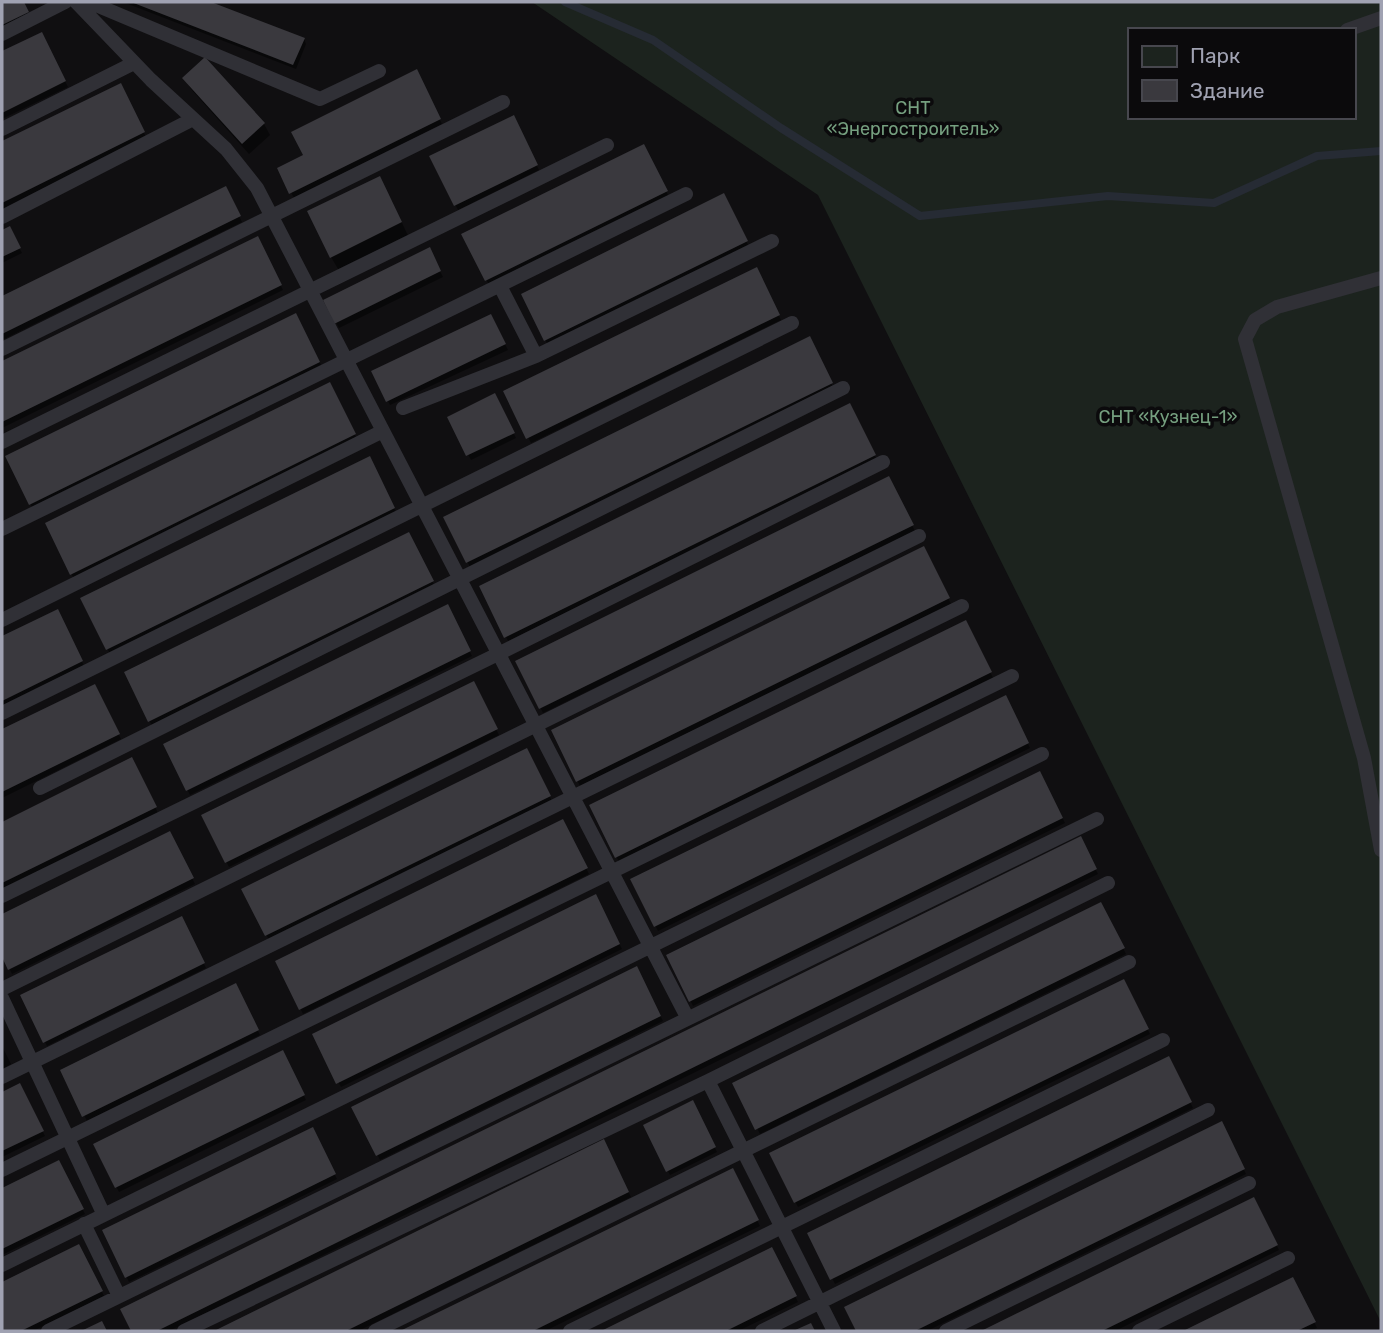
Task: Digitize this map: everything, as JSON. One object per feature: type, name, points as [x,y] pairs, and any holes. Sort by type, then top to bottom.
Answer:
[{"type":"lane","points":[[2,34],[65,2]]},
{"type":"lane","points":[[76,2],[134,63],[226,149],[257,188],[687,1017]]},
{"type":"lane","points":[[89,2],[320,99],[379,71]]},
{"type":"lane","points":[[1353,28],[1381,18]]},
{"type":"lane","points":[[2,129],[134,63]]},
{"type":"lane","points":[[2,349],[503,102]]},
{"type":"lane","points":[[2,216],[193,119]]},
{"type":"lane","points":[[2,442],[607,145]]},
{"type":"lane","points":[[2,530],[686,194]]},
{"type":"lane","points":[[403,408],[536,356],[772,241]]},
{"type":"lane","points":[[1381,278],[1278,307],[1255,320],[1245,339],[1364,758],[1381,850]]},
{"type":"lane","points":[[500,286],[536,356]]},
{"type":"lane","points":[[2,713],[792,323]]},
{"type":"lane","points":[[40,788],[842,388]]},
{"type":"lane","points":[[2,620],[383,431]]},
{"type":"lane","points":[[2,896],[883,462]]},
{"type":"lane","points":[[2,989],[919,536]]},
{"type":"lane","points":[[2,1077],[962,606]]},
{"type":"lane","points":[[2,1170],[1012,676]]},
{"type":"lane","points":[[2,1265],[1042,754]]},
{"type":"lane","points":[[48,1331],[1097,819]]},
{"type":"lane","points":[[184,1331],[708,1081],[1108,883]]},
{"type":"lane","points":[[375,1331],[1129,962]]},
{"type":"lane","points":[[2,998],[104,1215]]},
{"type":"lane","points":[[570,1331],[1163,1041]]},
{"type":"lane","points":[[708,1081],[834,1331]]},
{"type":"lane","points":[[762,1331],[1208,1110]]},
{"type":"lane","points":[[946,1331],[1249,1183]]},
{"type":"lane","points":[[84,1224],[119,1296]]},
{"type":"lane","points":[[1139,1331],[1288,1258]]},
{"type":"green space","name":"СНТ «Кузнец-1»","points":[[532,2],[1381,2],[1381,1322],[818,195]]},
{"type":"building","points":[[2,2],[24,2],[29,12],[2,25]]},
{"type":"building","points":[[131,2],[211,2],[305,38],[293,65]]},
{"type":"building","points":[[42,32],[66,81],[2,113],[2,51]]},
{"type":"building","points":[[205,57],[265,123],[242,144],[182,78]]},
{"type":"building","points":[[417,69],[441,119],[289,194],[277,168],[303,155],[291,132]]},
{"type":"building","points":[[121,83],[145,132],[2,203],[2,141]]},
{"type":"building","points":[[514,115],[538,165],[454,206],[429,156]]},
{"type":"building","points":[[644,144],[668,191],[485,281],[461,234]]},
{"type":"building","points":[[380,176],[402,222],[330,258],[307,211]]},
{"type":"building","points":[[226,186],[241,216],[2,334],[2,296]]},
{"type":"building","points":[[724,193],[748,241],[544,341],[521,294]]},
{"type":"building","points":[[10,226],[21,248],[2,257],[2,230]]},
{"type":"building","points":[[258,236],[282,285],[2,422],[2,361]]},
{"type":"building","points":[[430,247],[441,271],[334,324],[323,300]]},
{"type":"building","points":[[757,267],[780,315],[526,439],[503,391]]},
{"type":"building","points":[[296,313],[320,362],[29,505],[5,456]]},
{"type":"building","points":[[491,314],[506,344],[386,402],[371,371]]},
{"type":"building","points":[[810,336],[833,383],[466,563],[443,517]]},
{"type":"building","points":[[330,382],[356,434],[70,575],[45,523]]},
{"type":"building","points":[[495,393],[515,433],[466,456],[447,417]]},
{"type":"building","points":[[850,403],[876,455],[504,638],[479,586]]},
{"type":"building","points":[[370,456],[395,508],[106,650],[80,598]]},
{"type":"building","points":[[889,476],[914,525],[539,709],[515,661]]},
{"type":"building","points":[[409,532],[434,581],[148,722],[124,672]]},
{"type":"building","points":[[924,546],[950,598],[576,782],[551,730]]},
{"type":"building","points":[[448,604],[471,651],[186,791],[163,744]]},
{"type":"building","points":[[58,609],[83,661],[2,701],[2,636]]},
{"type":"building","points":[[966,620],[992,672],[615,858],[589,805]]},
{"type":"building","points":[[474,681],[498,729],[225,863],[201,815]]},
{"type":"building","points":[[95,684],[120,734],[2,792],[2,729]]},
{"type":"building","points":[[1006,695],[1029,743],[654,927],[630,879]]},
{"type":"building","points":[[527,748],[551,796],[265,936],[241,889]]},
{"type":"building","points":[[132,757],[157,807],[2,883],[2,822]]},
{"type":"building","points":[[1040,771],[1063,818],[689,1002],[666,955]]},
{"type":"building","points":[[563,819],[588,868],[299,1010],[275,961]]},
{"type":"building","points":[[170,831],[194,878],[8,970],[2,957],[2,914]]},
{"type":"building","points":[[1081,836],[1097,869],[157,1331],[131,1331],[120,1309]]},
{"type":"building","points":[[596,894],[620,944],[336,1084],[312,1034]]},
{"type":"building","points":[[1101,902],[1125,948],[755,1130],[732,1083]]},
{"type":"building","points":[[182,916],[205,963],[43,1043],[20,995]]},
{"type":"building","points":[[637,966],[661,1016],[376,1156],[351,1107]]},
{"type":"building","points":[[1124,979],[1149,1029],[794,1203],[769,1153]]},
{"type":"building","points":[[236,983],[259,1030],[82,1117],[60,1070]]},
{"type":"building","points":[[283,1050],[305,1095],[115,1188],[93,1144]]},
{"type":"building","points":[[1169,1056],[1192,1102],[830,1280],[807,1233]]},
{"type":"building","points":[[20,1083],[44,1131],[2,1151],[2,1092]]},
{"type":"building","points":[[693,1100],[716,1147],[666,1172],[643,1125]]},
{"type":"building","points":[[1222,1121],[1245,1169],[915,1331],[856,1331],[844,1307]]},
{"type":"building","points":[[313,1127],[336,1174],[125,1278],[102,1230]]},
{"type":"building","points":[[604,1139],[629,1192],[346,1331],[214,1331]]},
{"type":"building","points":[[59,1160],[84,1209],[2,1249],[2,1188]]},
{"type":"building","points":[[733,1168],[759,1220],[533,1331],[400,1331]]},
{"type":"building","points":[[1254,1197],[1278,1245],[1102,1331],[981,1331]]},
{"type":"building","points":[[79,1244],[103,1291],[21,1331],[2,1331],[2,1282]]},
{"type":"building","points":[[772,1247],[797,1296],[726,1331],[601,1331]]},
{"type":"building","points":[[1293,1277],[1316,1322],[1297,1331],[1183,1331]]},
{"type":"building","points":[[102,1321],[107,1331],[81,1331]]},
{"type":"building","points":[[811,1323],[815,1331],[793,1331]]},
{"type":"waterway","points":[[565,2],[653,40],[781,128],[920,216],[1108,196],[1214,203],[1317,156],[1381,151]]},
{"type":"park label","name":"СНТ «Энергостроитель»","points":[[913,118]]}]
